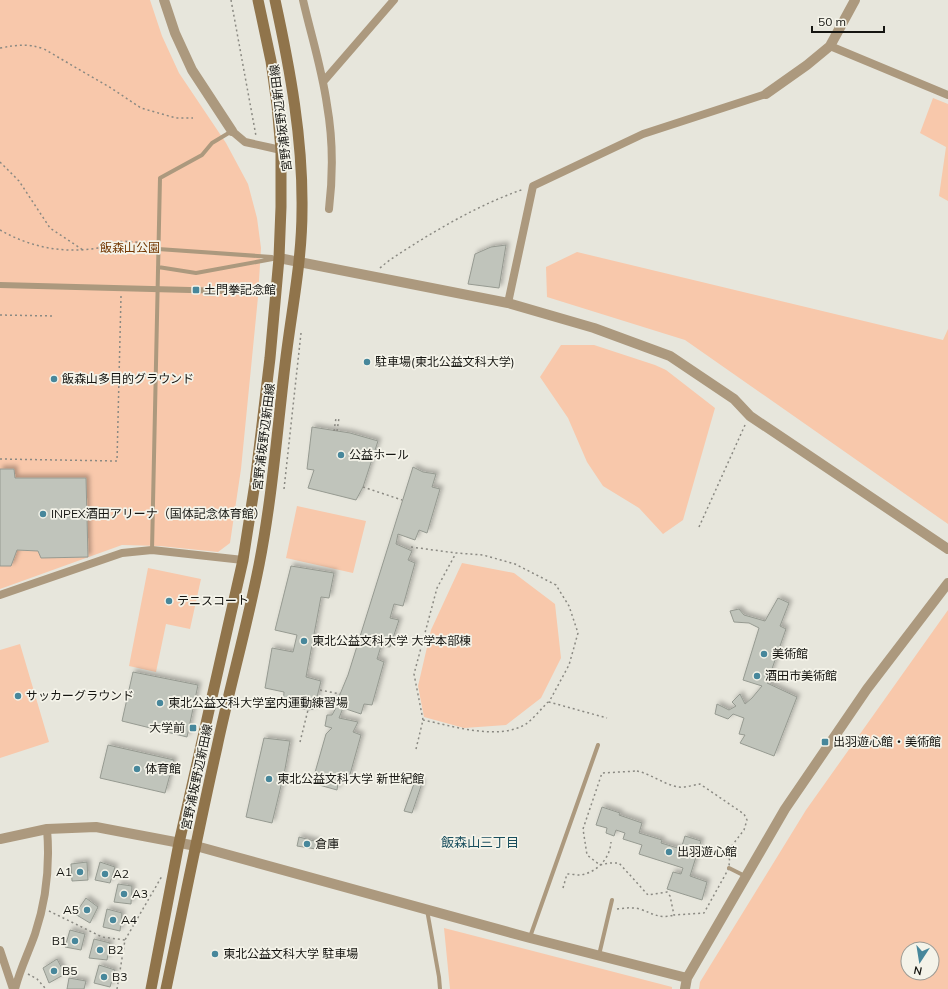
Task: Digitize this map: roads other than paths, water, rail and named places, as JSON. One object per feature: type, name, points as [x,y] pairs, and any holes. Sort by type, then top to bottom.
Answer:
[{"type":"main road","name":"宮野浦坂野辺新田線","points":[[151,989],[179,843],[243,560],[255,483],[270,358],[279,258],[281,150],[271,60],[258,0]]},
{"type":"main road","name":"宮野浦坂野辺新田線","points":[[166,989],[218,741],[259,565],[272,486],[286,361],[300,261],[302,209],[300,164],[294,99],[276,0]]},
{"type":"street","points":[[164,0],[175,33],[192,70],[232,132],[245,142],[281,150]]},
{"type":"street","points":[[303,0],[329,113],[331,148],[331,188],[329,209]]},
{"type":"street","points":[[323,82],[394,0]]},
{"type":"street","points":[[508,303],[533,186],[643,134],[766,94],[807,65],[830,46],[855,0]]},
{"type":"street","points":[[830,46],[948,95]]},
{"type":"street","points":[[279,258],[508,303],[594,328],[670,356],[734,399],[750,416],[948,549]]},
{"type":"street","points":[[0,285],[263,292]]},
{"type":"street","points":[[0,595],[122,552],[152,550],[243,560]]},
{"type":"street","points":[[685,989],[687,978],[785,809],[868,689],[948,583]]},
{"type":"street","points":[[0,839],[46,829],[96,827],[196,846],[530,938],[687,978]]},
{"type":"street","points":[[14,989],[35,935],[42,907],[49,860],[46,829]]},
{"type":"street","points":[[0,950],[14,989]]},
{"type":"lane","points":[[152,550],[160,178],[202,155],[212,143],[232,132]]},
{"type":"lane","points":[[158,249],[279,258]]},
{"type":"lane","points":[[158,267],[196,273],[279,258]]},
{"type":"lane","points":[[530,938],[598,745]]},
{"type":"lane","points":[[729,868],[745,877]]},
{"type":"lane","points":[[598,956],[612,900]]},
{"type":"lane","points":[[427,910],[440,977],[440,989]]},
{"type":"place","name":"土門拳記念館","points":[[196,290]]},
{"type":"place","name":"駐車場(東北公益文科大学)","points":[[367,362]]},
{"type":"place","name":"飯森山多目的グラウンド","points":[[54,379]]},
{"type":"place","name":"公益ホール","points":[[341,455]]},
{"type":"place","name":"INPEX酒田アリーナ（国体記念体育館）","points":[[43,514]]},
{"type":"place","name":"テニスコート","points":[[169,601]]},
{"type":"place","name":"東北公益文科大学 大学本部棟","points":[[304,641]]},
{"type":"place","name":"美術館","points":[[764,654]]},
{"type":"place","name":"酒田市美術館","points":[[757,676]]},
{"type":"place","name":"サッカーグラウンド","points":[[18,696]]},
{"type":"place","name":"東北公益文科大学室内運動練習場","points":[[160,703]]},
{"type":"place","name":"大学前","points":[[193,728]]},
{"type":"place","name":"出羽遊心館・美術館","points":[[825,742]]},
{"type":"place","name":"体育館","points":[[137,769]]},
{"type":"place","name":"東北公益文科大学 新世紀館","points":[[269,779]]},
{"type":"place","name":"倉庫","points":[[307,844]]},
{"type":"place","name":"出羽遊心館","points":[[669,852]]},
{"type":"place","name":"A1","points":[[80,872]]},
{"type":"place","name":"A2","points":[[105,874]]},
{"type":"place","name":"A3","points":[[124,894]]},
{"type":"place","name":"A5","points":[[87,910]]},
{"type":"place","name":"A4","points":[[113,920]]},
{"type":"place","name":"B1","points":[[75,941]]},
{"type":"place","name":"B2","points":[[100,950]]},
{"type":"place","name":"東北公益文科大学 駐車場","points":[[215,954]]},
{"type":"place","name":"B5","points":[[54,971]]},
{"type":"place","name":"B3","points":[[104,977]]},
{"type":"district","name":"飯森山三丁目","points":[[480,842]]},
{"type":"park label","name":"飯森山公園","points":[[130,248]]}]
